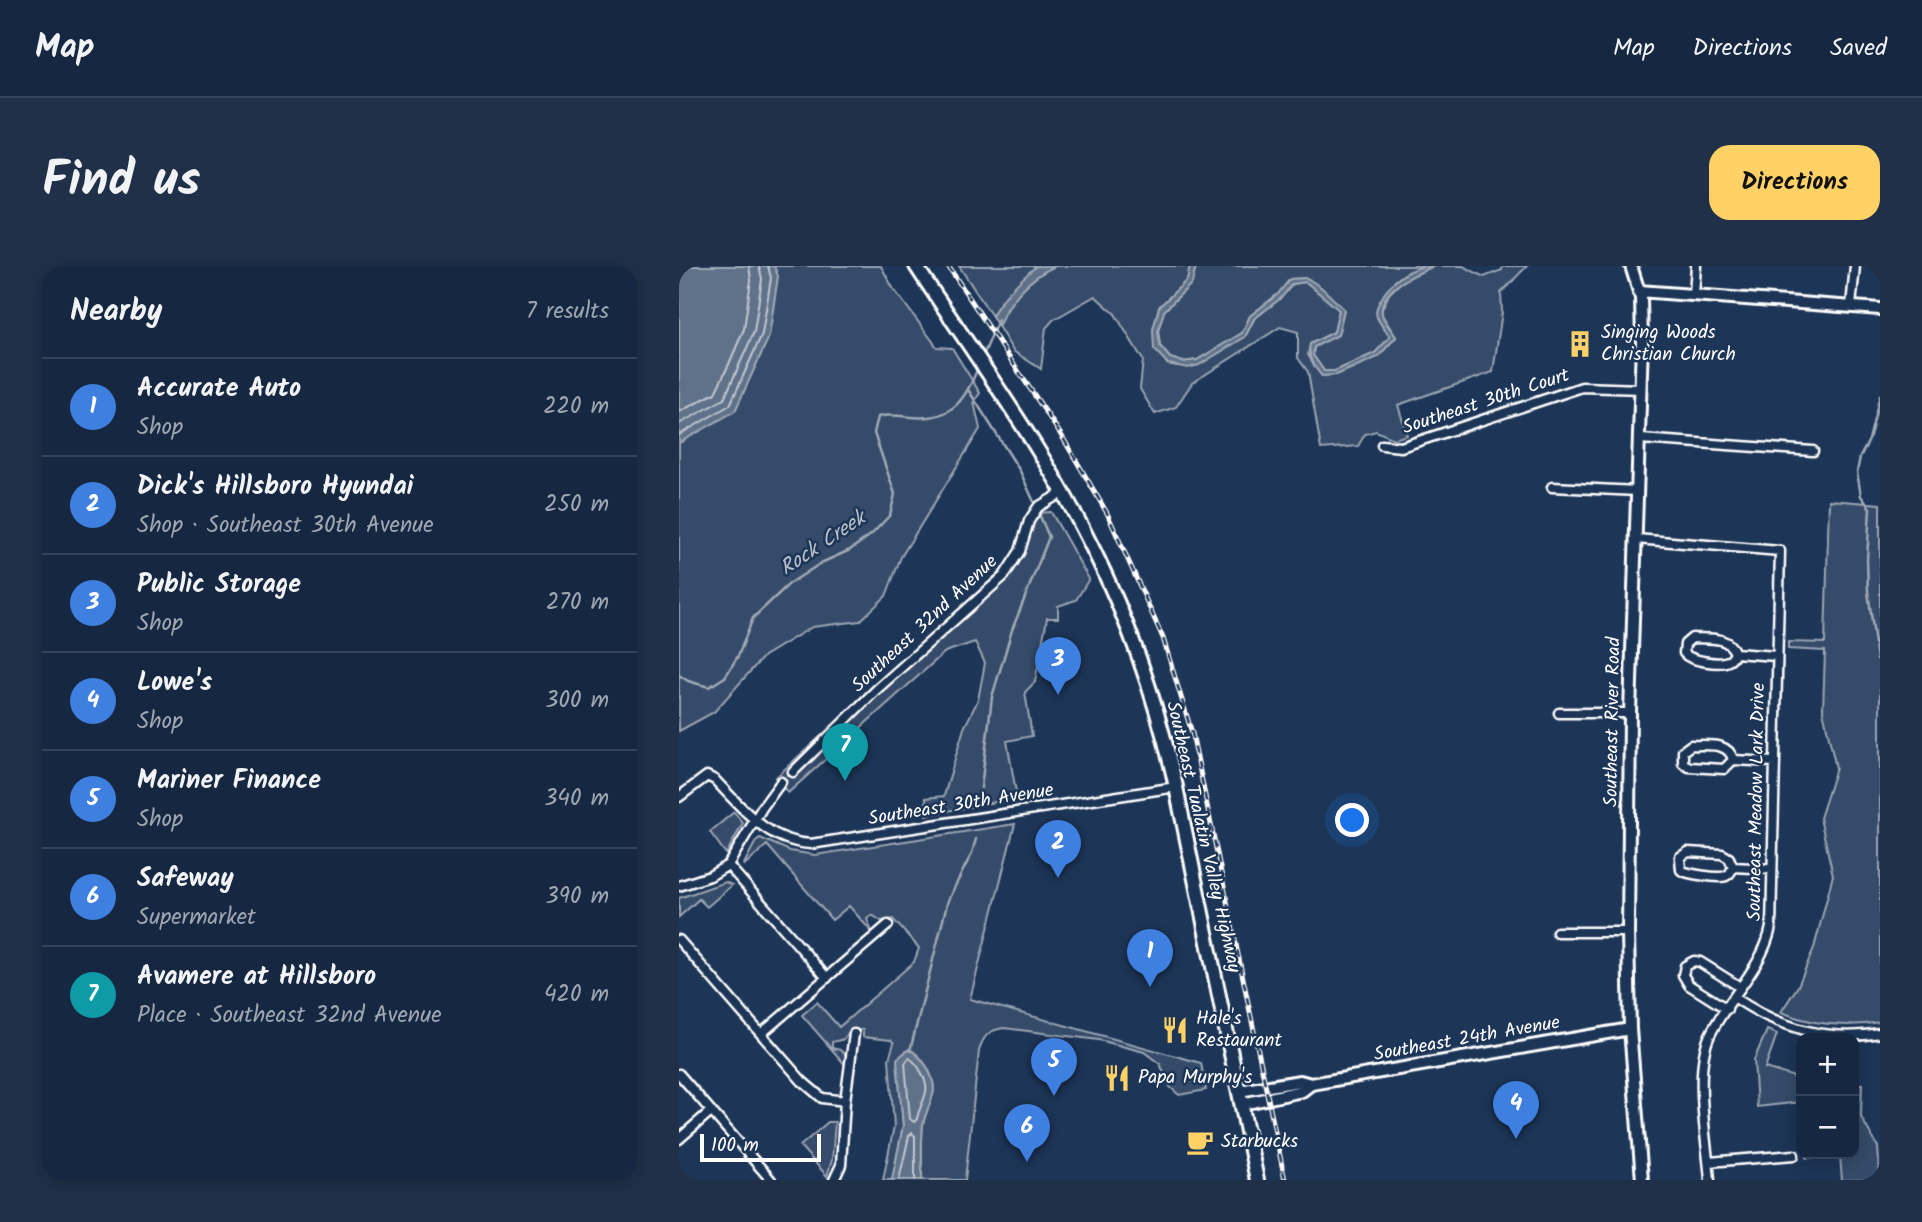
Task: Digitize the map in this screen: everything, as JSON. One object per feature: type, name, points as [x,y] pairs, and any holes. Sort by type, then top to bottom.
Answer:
[{"type":"main road","name":"Southeast Tualatin Valley Highway","points":[[916,266],[1063,492],[1099,561],[1128,630],[1150,691],[1177,787],[1257,1180]]},
{"type":"main road","name":"Southeast River Road","points":[[1631,266],[1639,291],[1642,342],[1630,713],[1628,932],[1630,1029],[1642,1180]]},
{"type":"main road","points":[[1639,291],[1880,309]]},
{"type":"main road","name":"Southeast 24th Avenue","points":[[1240,1097],[1302,1091],[1311,1084],[1630,1029]]},
{"type":"street","points":[[1695,295],[1696,266]]},
{"type":"street","points":[[1851,306],[1855,266]]},
{"type":"street","name":"Southeast 30th Court","points":[[1382,445],[1401,447],[1582,387],[1641,389]]},
{"type":"street","points":[[1640,439],[1813,451]]},
{"type":"street","points":[[1552,487],[1638,491]]},
{"type":"street","name":"Southeast 32nd Avenue","points":[[793,772],[877,690],[1004,576],[1013,564],[1029,521],[1038,507],[1063,492]]},
{"type":"street","name":"Southeast Meadow Lark Drive","points":[[1636,540],[1780,551],[1769,937],[1710,1034],[1703,1059],[1702,1088],[1710,1180]]},
{"type":"street","points":[[1692,638],[1723,640],[1731,644],[1735,653],[1733,658],[1726,662],[1694,660],[1684,653],[1685,644],[1692,638]]},
{"type":"street","points":[[1735,653],[1776,656]]},
{"type":"street","points":[[1559,713],[1630,713]]},
{"type":"street","points":[[1733,760],[1732,754],[1723,747],[1691,745],[1683,751],[1683,763],[1689,767],[1724,769],[1733,760],[1775,762]]},
{"type":"street","name":"Southeast 30th Avenue","points":[[679,797],[708,776],[754,821],[775,835],[790,841],[821,843],[1177,787]]},
{"type":"street","points":[[679,886],[710,876],[728,866],[781,782]]},
{"type":"street","points":[[1688,852],[1722,854],[1729,858],[1733,867],[1730,873],[1723,876],[1687,873],[1681,870],[1680,857],[1688,852]]},
{"type":"street","points":[[728,866],[827,978]]},
{"type":"street","points":[[1733,867],[1772,869]]},
{"type":"street","points":[[761,1034],[888,925]]},
{"type":"street","points":[[1557,932],[1628,932]]},
{"type":"street","points":[[679,940],[802,1081],[822,1098],[845,1101]]},
{"type":"street","points":[[1727,1009],[1689,985],[1683,975],[1685,966],[1694,961],[1700,962],[1740,987]]},
{"type":"street","points":[[1734,997],[1761,1014],[1799,1029],[1835,1035],[1880,1033]]},
{"type":"street","points":[[834,1180],[841,1165],[845,1101],[854,1034]]},
{"type":"street","points":[[679,1074],[771,1180]]},
{"type":"street","points":[[679,1139],[711,1111]]},
{"type":"street","points":[[1709,1162],[1794,1155]]},
{"type":"shaded area","points":[[679,266],[881,266],[893,288],[937,347],[952,348],[980,393],[974,402],[980,429],[901,557],[886,596],[860,621],[812,627],[764,656],[714,712],[679,731]]},
{"type":"shaded area","points":[[959,266],[1046,266],[1042,272],[1055,266],[1190,266],[1187,280],[1159,307],[1153,330],[1167,364],[1187,367],[1245,337],[1254,319],[1281,298],[1293,284],[1306,282],[1339,310],[1334,332],[1310,344],[1308,355],[1322,376],[1336,375],[1378,357],[1396,337],[1382,315],[1382,309],[1389,294],[1403,280],[1434,266],[1463,266],[1484,277],[1502,270],[1503,266],[1527,266],[1501,293],[1502,312],[1493,372],[1398,405],[1407,435],[1394,439],[1376,431],[1365,434],[1358,446],[1321,449],[1308,372],[1298,358],[1298,332],[1280,327],[1192,383],[1176,407],[1155,414],[1140,389],[1143,360],[1115,314],[1095,296],[1053,320],[1046,328],[1041,369],[1013,351],[998,326],[1011,303],[998,306],[992,316]]},
{"type":"shaded area","points":[[1196,266],[1422,266],[1403,275],[1387,290],[1377,317],[1390,337],[1375,353],[1335,371],[1324,371],[1313,355],[1314,347],[1338,335],[1344,309],[1307,278],[1290,279],[1278,294],[1250,316],[1242,333],[1197,360],[1183,362],[1170,358],[1160,346],[1158,331],[1164,311],[1192,283]]},
{"type":"shaded area","points":[[1829,500],[1880,504],[1880,1022],[1855,1025],[1817,1022],[1781,1012],[1798,986],[1814,948],[1833,875],[1820,818],[1836,768],[1823,711],[1825,651],[1788,649],[1788,642],[1825,643]]},
{"type":"shaded area","points":[[1051,512],[1089,579],[1076,600],[1058,606],[1058,618],[1047,618],[1035,682],[1025,692],[1032,736],[1007,741],[1017,798],[926,815],[926,798],[944,796],[964,728],[978,700],[985,663],[975,642],[945,652],[788,793],[775,778],[1015,558],[1033,513]]},
{"type":"shaded area","points":[[734,812],[743,823],[726,854],[710,832]]},
{"type":"shaded area","points":[[1015,824],[970,999],[1201,1063],[1206,1090],[1179,1095],[1170,1087],[1160,1064],[1144,1052],[1099,1040],[1004,1028],[994,1030],[982,1041],[979,1051],[965,1180],[922,1180],[923,1125],[934,1089],[926,1066],[909,1049],[897,1059],[903,1126],[892,1180],[883,1180],[894,1126],[889,1059],[894,1043],[891,1040],[863,1037],[863,1030],[850,1030],[844,1039],[832,1042],[832,1048],[845,1054],[847,1067],[802,1015],[817,1002],[839,1027],[914,962],[919,948],[893,919],[881,921],[872,915],[867,919],[872,932],[849,906],[832,920],[767,845],[743,866],[760,838],[790,851],[815,855]]},
{"type":"shaded area","points":[[725,882],[732,885],[707,907],[699,899],[679,917],[679,898]]},
{"type":"shaded area","points":[[1767,1030],[1777,1034],[1765,1068],[1796,1077],[1796,1103],[1757,1107],[1754,1060]]},
{"type":"shaded area","points":[[1859,1084],[1862,1084],[1861,1117],[1878,1147],[1880,1180],[1842,1180],[1840,1159],[1859,1159]]},
{"type":"shaded area","points":[[828,1122],[835,1122],[832,1160],[827,1176],[800,1146]]},
{"type":"water","points":[[679,266],[774,266],[778,276],[769,337],[735,411],[679,443]]},
{"type":"water","points":[[1036,266],[1055,266],[1021,291],[998,326],[992,316],[996,308]]},
{"type":"water","points":[[1190,266],[1196,266],[1192,283],[1164,311],[1158,331],[1160,346],[1170,358],[1183,362],[1197,360],[1242,333],[1250,316],[1278,294],[1290,279],[1307,278],[1344,309],[1338,335],[1314,347],[1313,355],[1324,371],[1335,371],[1375,353],[1390,337],[1376,313],[1384,293],[1409,272],[1434,266],[1401,283],[1386,297],[1382,316],[1396,337],[1378,357],[1336,375],[1322,376],[1311,361],[1310,344],[1334,332],[1339,310],[1306,282],[1292,284],[1281,298],[1254,319],[1245,337],[1199,365],[1188,368],[1168,364],[1154,349],[1153,330],[1159,307],[1187,280]]},
{"type":"water","points":[[909,1049],[926,1066],[934,1093],[923,1125],[922,1180],[892,1180],[903,1126],[897,1059]]},
{"type":"waterway","name":"Rock Creek","points":[[983,356],[998,320]]},
{"type":"waterway","name":"Rock Creek","points":[[679,675],[688,681],[709,687],[725,677],[738,656],[753,618],[789,584],[821,563],[850,550],[872,534],[890,515],[895,494],[874,433],[878,417],[925,417],[947,412],[962,398],[979,365]]},
{"type":"waterway","points":[[969,391],[1020,471],[1034,502]]},
{"type":"waterway","points":[[1877,659],[1868,591],[1870,508],[1861,496],[1857,472],[1860,457],[1869,440],[1880,395]]},
{"type":"waterway","points":[[981,788],[992,697],[1012,630],[1049,537],[1040,516]]},
{"type":"waterway","points":[[910,1051],[948,900],[972,853],[976,839]]},
{"type":"railway","points":[[948,266],[1063,438],[1107,513],[1163,638],[1192,733],[1285,1180]]},
{"type":"place","name":"Singing Woods Christian Church","points":[[1580,344]]},
{"type":"place","name":"Public Storage","points":[[1058,695]]},
{"type":"place","name":"Avamere at Hillsboro","points":[[845,781]]},
{"type":"place","name":"Dick's Hillsboro Hyundai","points":[[1058,878]]},
{"type":"place","name":"Accurate Auto","points":[[1150,987]]},
{"type":"place","name":"Hale's Restaurant","points":[[1175,1030]]},
{"type":"place","name":"Papa Murphy's","points":[[1117,1078]]},
{"type":"place","name":"Mariner Finance","points":[[1054,1096]]},
{"type":"place","name":"Lowe's","points":[[1516,1139]]},
{"type":"place","name":"Starbucks","points":[[1200,1142]]},
{"type":"place","name":"Safeway","points":[[1027,1162]]}]
